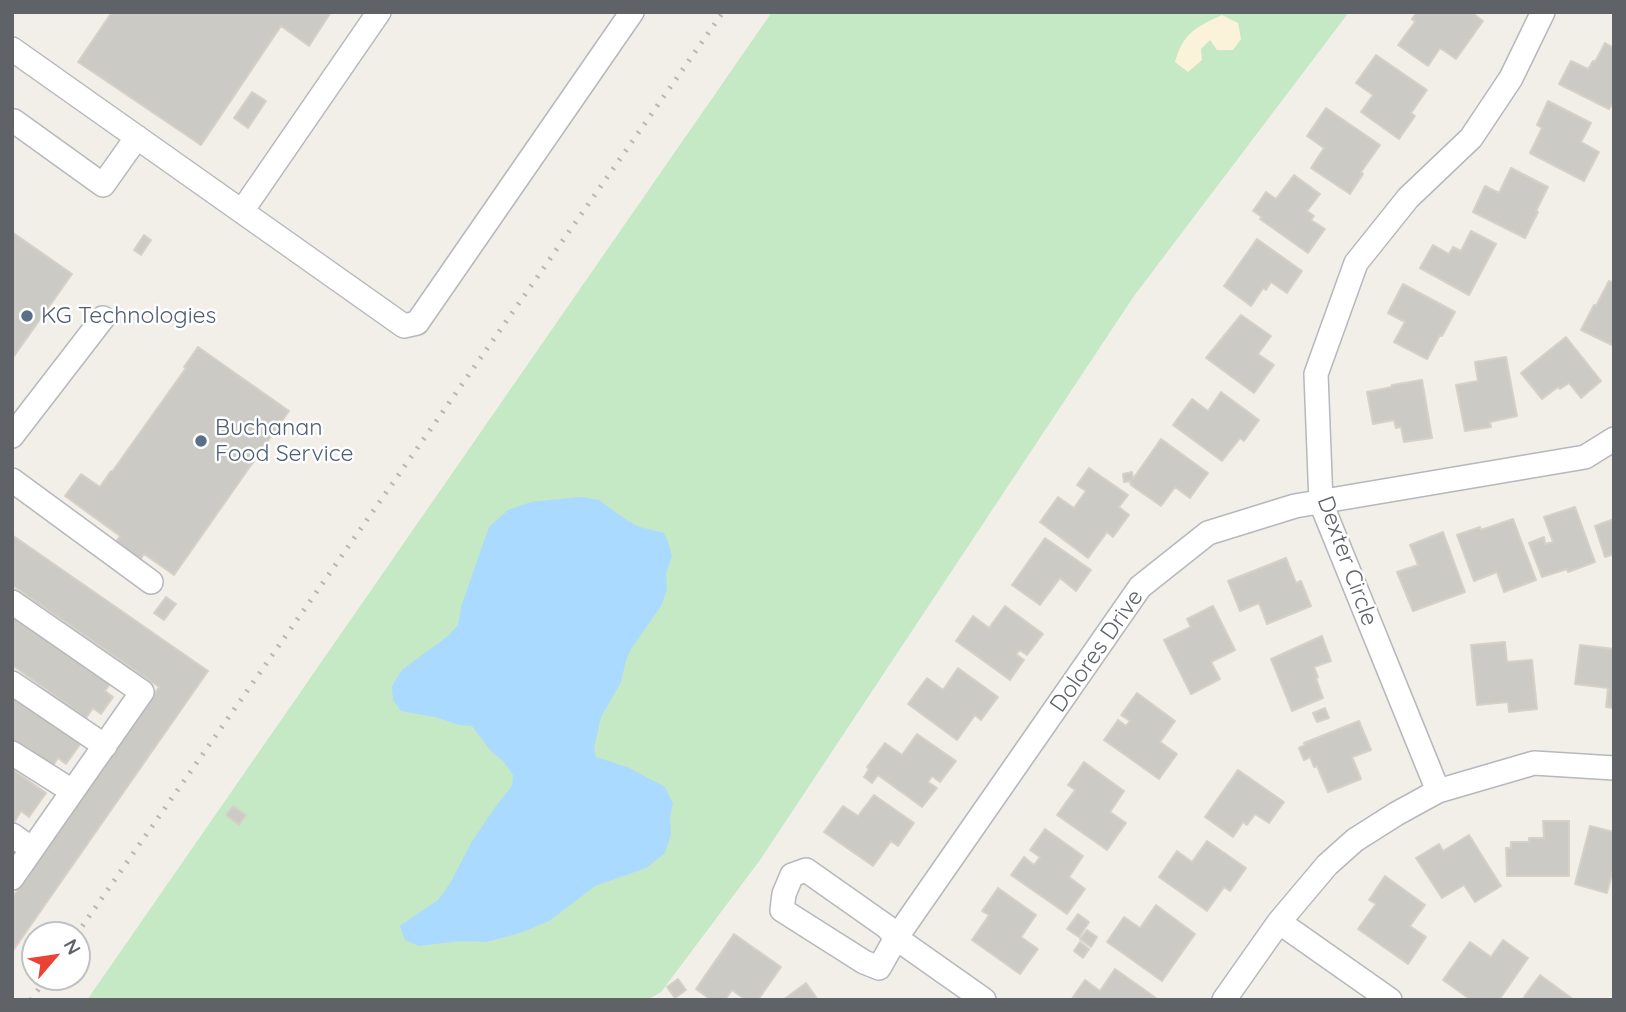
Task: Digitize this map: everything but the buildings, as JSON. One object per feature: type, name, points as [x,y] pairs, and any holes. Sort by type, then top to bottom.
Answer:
[{"type":"street","points":[[242,211],[379,12]]},
{"type":"street","name":"Dexter Circle","points":[[1438,791],[1321,503],[1316,374],[1356,263],[1408,198],[1471,138],[1511,78],[1544,12]]},
{"type":"street","points":[[12,49],[404,326],[417,323],[622,16]]},
{"type":"street","points":[[12,123],[14,121],[103,185],[137,137]]},
{"type":"street","points":[[12,436],[103,318]]},
{"type":"street","name":"Dolores Drive","points":[[897,938],[887,927],[806,870],[792,875],[784,894],[782,910],[864,962],[879,968],[897,938],[1140,587],[1208,533],[1295,506],[1586,457],[1614,439]]},
{"type":"street","points":[[12,480],[151,582]]},
{"type":"street","points":[[12,602],[142,692],[12,877]]},
{"type":"street","points":[[12,682],[105,746]]},
{"type":"street","points":[[12,753],[72,791]]},
{"type":"street","points":[[1224,1000],[1279,922],[1328,865],[1355,840],[1396,814],[1438,791],[1534,763],[1614,768]]},
{"type":"street","points":[[12,835],[32,849]]},
{"type":"street","points":[[1279,922],[1390,1000]]},
{"type":"street","points":[[897,938],[984,1000]]},
{"type":"green space","points":[[772,12],[1349,12],[1134,296],[760,860],[661,992],[647,1000],[87,1000]]},
{"type":"sand","points":[[1222,15],[1238,23],[1241,39],[1233,50],[1217,50],[1210,40],[1201,49],[1202,60],[1188,72],[1175,62],[1182,44],[1192,32]]},
{"type":"water","points":[[582,497],[599,500],[640,527],[664,533],[672,556],[666,573],[667,590],[661,606],[631,649],[621,682],[601,717],[594,748],[596,757],[627,767],[665,787],[673,804],[670,816],[671,834],[665,853],[646,868],[595,886],[549,921],[520,933],[486,942],[459,941],[419,946],[405,940],[400,926],[438,900],[451,882],[471,843],[512,786],[513,775],[472,726],[401,711],[393,700],[392,686],[402,670],[448,636],[458,625],[462,604],[489,527],[508,510],[531,502]]},
{"type":"railway","points":[[86,921],[723,12]]},
{"type":"railway","points":[[31,1000],[37,991]]},
{"type":"place","name":"KG Technologies","points":[[27,316]]},
{"type":"place","name":"Buchanan Food Service","points":[[201,441]]}]
